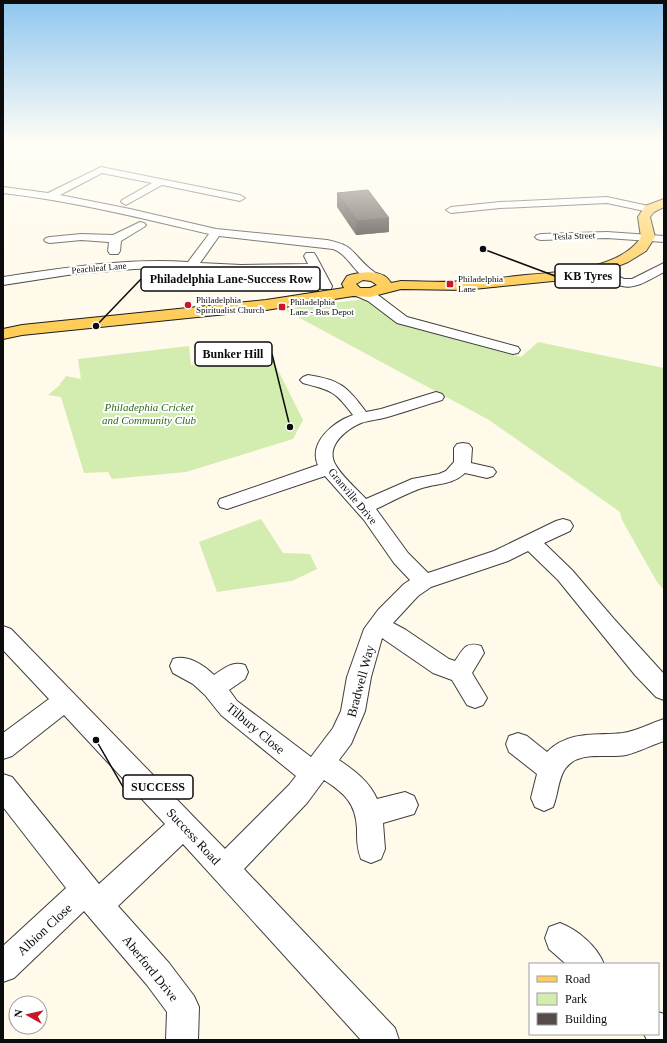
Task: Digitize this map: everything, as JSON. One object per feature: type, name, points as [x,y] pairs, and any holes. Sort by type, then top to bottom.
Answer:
[{"type":"main road","points":[[3,334],[37,328],[266,305],[322,291],[354,286],[362,276],[378,284],[464,286],[573,275],[596,270],[623,259],[641,248],[648,237],[644,217],[649,209],[664,203]]},
{"type":"street","points":[[16,192],[50,196],[130,212],[216,232],[327,244],[342,248],[348,252],[357,264],[378,284],[381,298],[387,308]]},
{"type":"street","points":[[50,196],[58,192]]},
{"type":"street","points":[[126,202],[144,192]]},
{"type":"street","points":[[209,192],[240,198]]},
{"type":"street","points":[[451,210],[464,207],[607,200],[649,209]]},
{"type":"street","points":[[50,240],[66,235],[115,239],[140,225]]},
{"type":"street","points":[[191,266],[216,232]]},
{"type":"street","name":"Tesla Street","points":[[541,237],[607,234],[664,239]]},
{"type":"street","points":[[113,266],[115,239]]},
{"type":"street","points":[[307,248],[315,267],[322,291]]},
{"type":"street","name":"Peachleaf Lane","points":[[3,281],[74,270],[113,266],[161,264],[248,269],[291,269],[315,267]]},
{"type":"street","points":[[357,264],[354,286],[402,320],[513,350]]},
{"type":"street","points":[[596,270],[622,282],[634,283],[664,267]]},
{"type":"street","points":[[308,380],[338,379],[340,389],[362,418]]},
{"type":"street","name":"Granville Drive","points":[[424,582],[401,558],[364,507],[329,468],[324,455],[326,446],[331,436],[350,422],[383,414],[436,397]]},
{"type":"street","points":[[364,507],[418,483],[443,479],[452,475],[462,457],[487,472]]},
{"type":"street","points":[[227,503],[259,501],[329,468]]},
{"type":"street","name":"Bradwell Way","points":[[225,869],[298,794],[342,736],[353,711],[365,654],[372,634],[386,616],[411,590],[424,582],[501,556],[564,526]]},
{"type":"street","points":[[530,542],[565,575],[638,663],[664,690]]},
{"type":"street","points":[[379,626],[398,636],[441,666],[460,673],[475,698]]},
{"type":"street","name":"Success Road","points":[[3,635],[184,825],[383,1040]]},
{"type":"street","points":[[460,673],[473,653]]},
{"type":"street","name":"Tilbury Close","points":[[181,666],[201,677],[213,688],[229,708],[317,769],[348,781],[358,790],[369,814]]},
{"type":"street","points":[[213,688],[237,672]]},
{"type":"street","points":[[3,748],[66,700]]},
{"type":"street","points":[[544,798],[550,769],[558,756],[570,748],[594,744],[624,744],[664,730]]},
{"type":"street","points":[[518,744],[550,769]]},
{"type":"street","name":"Aberford Drive","points":[[3,786],[92,898],[158,974],[183,1007],[182,1040]]},
{"type":"street","points":[[371,850],[369,814],[405,805]]},
{"type":"street","points":[[92,898],[184,825]]},
{"type":"street","name":"Albion Close","points":[[3,967],[92,898]]},
{"type":"street","points":[[560,938],[588,963]]},
{"type":"green space","points":[[365,299],[398,323],[521,357],[538,342],[664,368],[664,590],[657,582],[622,520],[620,512],[489,420],[283,309]]},
{"type":"green space","name":"Philadephia Cricket and Community Club","points":[[189,346],[191,365],[270,357],[271,359],[269,361],[275,364],[303,420],[293,439],[186,472],[112,479],[108,472],[84,473],[61,397],[48,395],[61,384],[66,376],[81,379],[78,359]]},
{"type":"green space","points":[[261,519],[283,553],[310,554],[317,569],[292,581],[217,592],[199,542]]},
{"type":"building","points":[[369,192],[389,218],[357,221],[337,193]]},
{"type":"place","name":"KB Tyres","points":[[483,249]]},
{"type":"place","name":"Philadelphia Lane","points":[[450,284]]},
{"type":"place","name":"Philadelphia Spiritualist Church","points":[[188,305]]},
{"type":"place","name":"Philadelphia Lane - Bus Depot","points":[[282,307]]},
{"type":"place","name":"Philadelphia Lane-Success Row","points":[[96,326]]},
{"type":"place","name":"Bunker Hill","points":[[290,427]]},
{"type":"place","name":"SUCCESS","points":[[96,740]]}]
